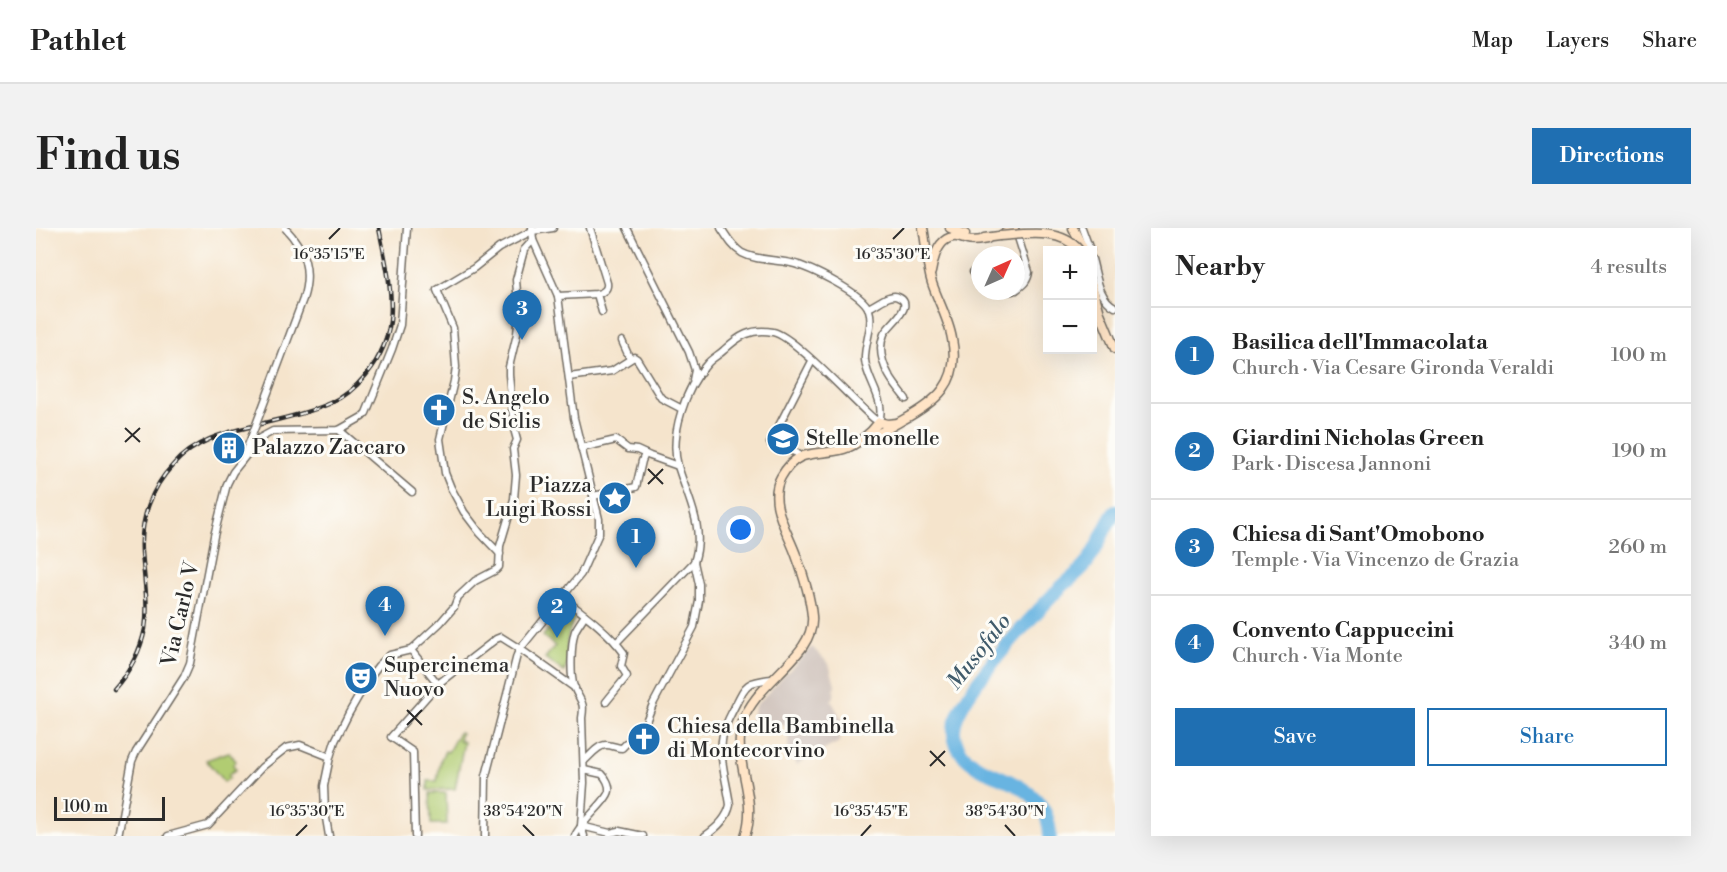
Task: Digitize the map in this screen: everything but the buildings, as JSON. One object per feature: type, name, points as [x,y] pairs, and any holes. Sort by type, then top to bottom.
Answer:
[{"type":"street","points":[[241,460],[308,282],[304,255],[295,238],[285,228]]},
{"type":"street","points":[[241,460],[267,433],[279,430],[339,430],[362,417],[369,408],[396,339],[401,312],[408,228]]},
{"type":"street","points":[[500,554],[463,511],[450,488],[445,473],[440,439],[456,375],[453,328],[437,290],[474,268],[497,249],[532,230],[552,228]]},
{"type":"street","points":[[558,296],[597,294],[605,290],[607,283],[590,228]]},
{"type":"street","points":[[616,643],[694,562],[698,550],[694,512],[678,466],[675,444],[682,409],[693,382],[695,370],[689,352],[627,228]]},
{"type":"street","points":[[722,228],[733,245],[743,254],[790,262],[808,268],[853,292],[868,308],[870,316],[865,357],[869,377],[881,405],[881,411],[879,422],[855,444]]},
{"type":"street","points":[[745,836],[750,814],[741,759],[741,729],[745,715],[772,679],[802,648],[809,638],[812,625],[810,602],[802,572],[781,518],[777,494],[780,479],[790,464],[799,457],[811,453],[840,450],[882,432],[907,418],[934,400],[948,381],[953,367],[954,348],[951,332],[930,276],[923,228]]},
{"type":"street","points":[[950,228],[972,237],[987,239]]},
{"type":"street","points":[[999,236],[1014,228],[1021,246]]},
{"type":"street","points":[[1073,228],[1082,246]]},
{"type":"street","points":[[1082,228],[1089,246]]},
{"type":"street","points":[[485,836],[486,776],[514,662],[520,649],[581,574],[599,533],[600,524],[574,418],[558,296],[533,240],[532,230]]},
{"type":"street","points":[[930,276],[936,252],[954,236],[974,241],[1026,231],[1049,230],[1070,238],[1076,246]]},
{"type":"street","points":[[329,836],[324,786],[330,757],[344,722],[369,678],[390,655],[411,650],[440,623],[454,607],[458,597],[475,581],[496,570],[500,565],[501,541],[514,499],[516,475],[513,449],[518,440],[514,429],[509,375],[519,315],[516,280],[524,250],[533,240]]},
{"type":"street","points":[[1025,259],[1029,272],[1025,282]]},
{"type":"street","points":[[1097,277],[1101,292],[1115,307]]},
{"type":"street","points":[[597,294],[602,312]]},
{"type":"street","points":[[868,308],[892,296],[904,302],[905,308],[902,313],[884,333],[881,349],[889,375],[906,399]]},
{"type":"street","points":[[1097,300],[1115,349]]},
{"type":"street","points":[[693,382],[714,357],[736,338],[747,333],[775,332],[788,340],[879,422],[897,423]]},
{"type":"street","points":[[622,341],[630,359]]},
{"type":"street","points":[[569,377],[612,371],[634,357],[661,398],[682,409]]},
{"type":"street","points":[[799,457],[797,453],[770,443],[812,361]]},
{"type":"street","points":[[339,430],[412,492]]},
{"type":"street","points":[[581,448],[616,440],[628,449],[637,450],[678,466]]},
{"type":"street","points":[[593,496],[636,486],[645,454]]},
{"type":"street","name":"Via Carlo V","points":[[118,836],[132,761],[188,670],[214,536],[227,484],[241,460]]},
{"type":"street","points":[[584,761],[604,745],[622,748],[645,724],[696,621],[699,584],[694,562]]},
{"type":"street","points":[[563,598],[585,615],[624,653],[621,666],[627,677],[606,702]]},
{"type":"street","points":[[584,836],[581,826],[584,707],[575,688],[572,673],[574,635],[585,615]]},
{"type":"street","points":[[415,836],[413,752],[391,737],[438,684],[495,639],[503,638],[575,688]]},
{"type":"street","points":[[411,650],[438,684]]},
{"type":"street","points":[[705,836],[724,819],[730,805],[722,749],[723,734],[728,721],[747,685],[753,681],[772,679]]},
{"type":"street","points":[[168,836],[208,825],[262,767],[290,746],[300,745],[330,757]]},
{"type":"street","points":[[575,836],[607,797],[609,789],[602,774],[584,770]]},
{"type":"street","points":[[582,811],[590,815]]},
{"type":"street","points":[[581,826],[610,833],[619,831],[643,836]]},
{"type":"shaded area","points":[[812,647],[829,664],[835,684],[834,697],[831,700],[843,722],[839,742],[796,765],[788,747],[789,727],[777,723],[747,733],[755,706]]},
{"type":"green space","points":[[566,609],[575,617],[568,635],[567,661],[564,672],[545,658],[555,646],[543,636]]},
{"type":"green space","points":[[459,732],[461,733],[459,740],[464,742],[455,789],[428,790],[428,781],[437,781],[441,759],[445,751],[448,752]]},
{"type":"green space","points":[[229,752],[236,761],[233,765],[236,769],[228,775],[230,778],[224,782],[206,760]]},
{"type":"green space","points":[[430,793],[446,793],[447,824],[431,824]]},
{"type":"waterway","name":"Musofalo","points":[[1050,836],[1044,810],[1037,801],[1019,786],[984,770],[964,756],[957,745],[954,733],[965,701],[979,681],[1045,604],[1086,564],[1115,512]]},
{"type":"railway","points":[[114,689],[134,661],[145,629],[143,528],[148,505],[165,474],[181,457],[210,439],[303,413],[336,401],[358,384],[378,358],[386,340],[391,304],[390,286],[379,228]]},
{"type":"place","name":"Chiesa di Sant'Omobono","points":[[522,340]]},
{"type":"place","name":"S. Angelo de Siclis","points":[[439,410]]},
{"type":"place","name":"Stelle monelle","points":[[783,439]]},
{"type":"place","name":"Palazzo Zaccaro","points":[[229,448]]},
{"type":"place","name":"Piazza Luigi Rossi","points":[[615,498]]},
{"type":"place","name":"Basilica dell'Immacolata","points":[[636,568]]},
{"type":"place","name":"Convento Cappuccini","points":[[385,636]]},
{"type":"place","name":"Giardini Nicholas Green","points":[[557,638]]},
{"type":"place","name":"Supercinema Nuovo","points":[[361,678]]},
{"type":"place","name":"Chiesa della Bambinella di Montecorvino","points":[[644,739]]}]
